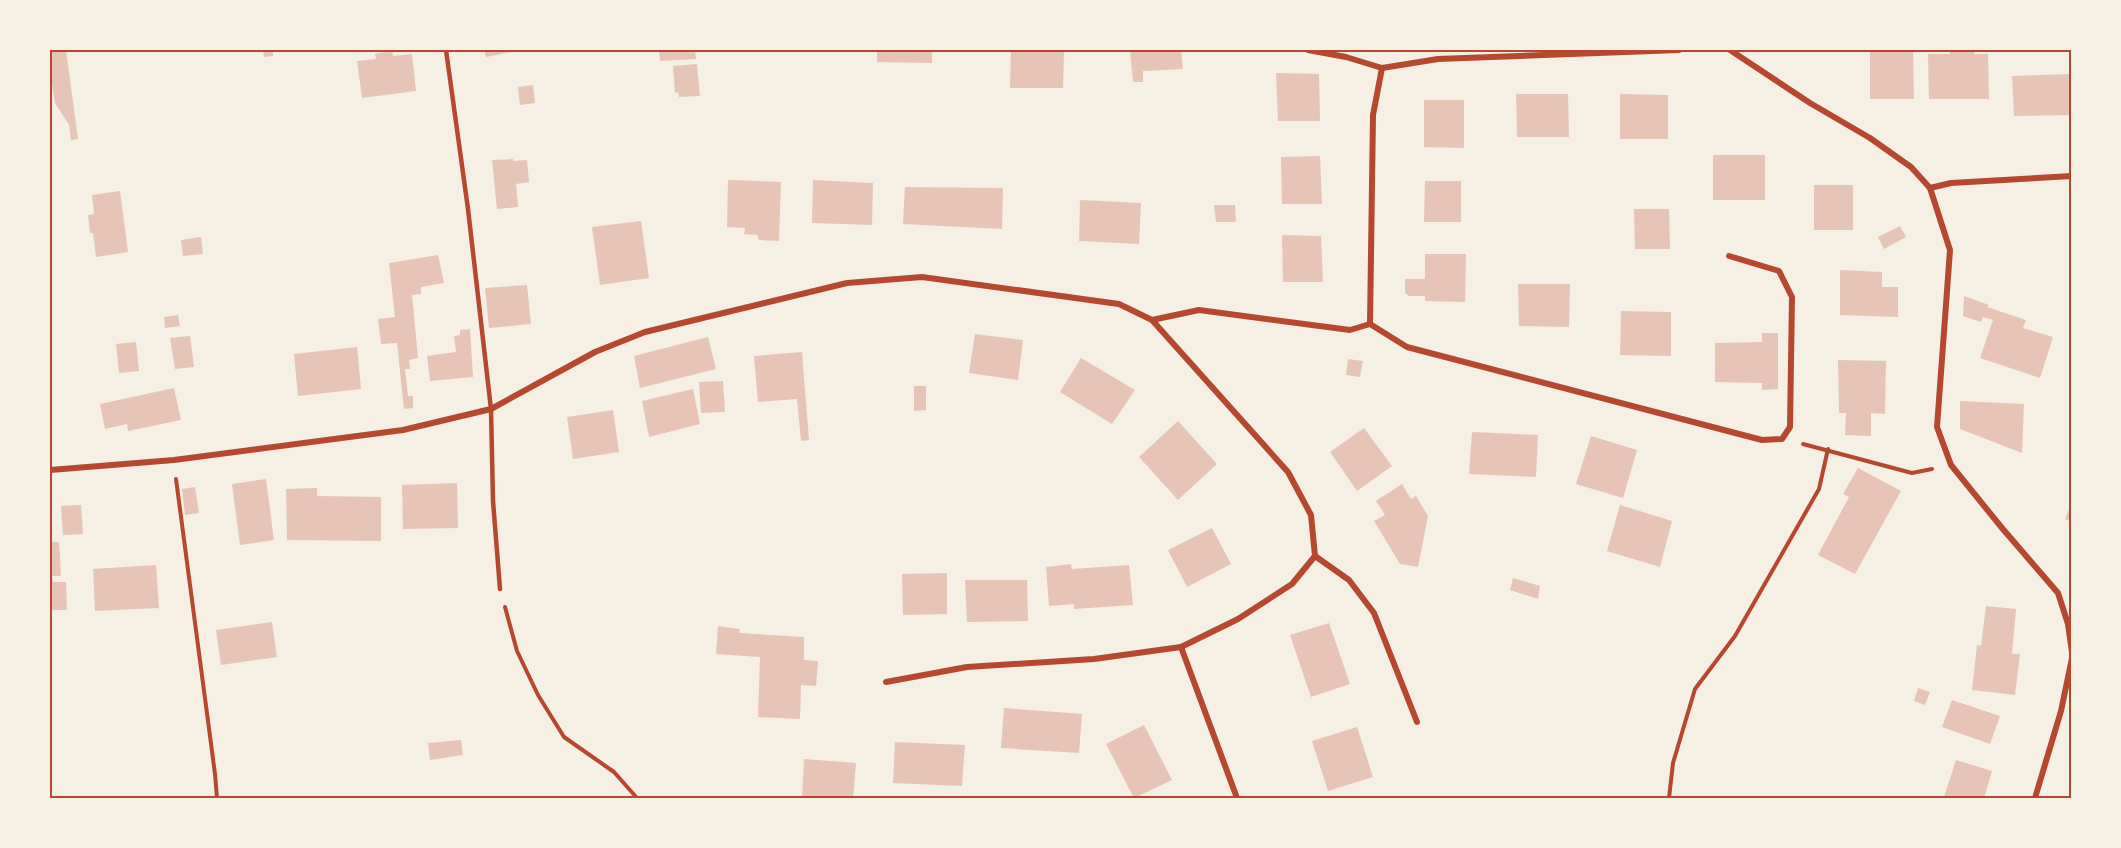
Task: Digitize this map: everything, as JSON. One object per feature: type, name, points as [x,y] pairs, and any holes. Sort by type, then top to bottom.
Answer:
[{"type":"street","points":[[1308,50],[1346,57],[1382,68],[1438,59],[1678,50]]},
{"type":"street","points":[[1730,50],[1810,103],[1870,138],[1911,167],[1930,188],[1950,250],[1937,427],[1951,465],[2058,593],[2068,624],[2072,652]]},
{"type":"street","points":[[1370,324],[1373,115],[1382,68]]},
{"type":"street","points":[[1930,188],[1952,183],[2072,176]]},
{"type":"street","points":[[1152,320],[1199,310],[1350,330],[1370,324],[1407,347],[1762,440],[1782,439],[1790,427],[1792,297],[1779,271],[1729,256]]},
{"type":"street","points":[[50,470],[174,460],[403,430],[490,409],[595,352],[645,332],[847,283],[922,276],[1119,304],[1152,320],[1288,472],[1311,515],[1315,556],[1292,584],[1238,619],[1181,647],[1095,659],[968,667],[886,682]]},
{"type":"street","points":[[1315,556],[1349,580],[1374,613],[1417,722]]},
{"type":"street","points":[[1181,647],[1237,798]]},
{"type":"street","points":[[2035,798],[2061,711],[2072,658]]},
{"type":"lane","points":[[446,50],[468,209],[490,409],[493,501],[501,589]]},
{"type":"path","points":[[1782,439],[1912,472],[1951,465]]},
{"type":"path","points":[[1669,798],[1673,763],[1695,689],[1735,636],[1803,519],[1819,489],[1828,449]]},
{"type":"path","points":[[174,460],[217,798]]},
{"type":"path","points":[[501,589],[517,651],[538,695],[564,737],[614,772],[637,798]]},
{"type":"building","points":[[50,50],[66,50],[78,139],[71,140],[69,125],[55,103],[50,72],[50,64],[52,64]]},
{"type":"building","points":[[263,50],[273,50],[273,56],[264,57]]},
{"type":"building","points":[[484,50],[517,50],[517,51],[486,57]]},
{"type":"building","points":[[659,50],[695,50],[696,59],[660,61]]},
{"type":"building","points":[[877,50],[932,50],[932,63],[877,62]]},
{"type":"building","points":[[1011,50],[1064,50],[1063,88],[1010,88]]},
{"type":"building","points":[[1130,50],[1181,50],[1183,69],[1143,71],[1143,82],[1133,82]]},
{"type":"building","points":[[1870,50],[1913,50],[1914,99],[1870,99]]},
{"type":"building","points":[[1950,50],[1975,50],[1974,54],[1988,54],[1989,99],[1929,99],[1928,54],[1950,54]]},
{"type":"building","points":[[392,51],[393,56],[412,54],[416,91],[362,98],[357,61],[376,59],[375,54]]},
{"type":"building","points":[[697,64],[700,96],[679,97],[678,92],[675,93],[673,66]]},
{"type":"building","points":[[1276,73],[1319,74],[1320,121],[1278,121]]},
{"type":"building","points":[[2072,74],[2072,115],[2014,116],[2012,76]]},
{"type":"building","points":[[533,85],[535,103],[520,105],[518,87]]},
{"type":"building","points":[[1516,94],[1568,94],[1569,137],[1517,137]]},
{"type":"building","points":[[1620,94],[1668,95],[1668,139],[1620,139]]},
{"type":"building","points":[[1424,100],[1464,100],[1464,148],[1424,147]]},
{"type":"building","points":[[1713,155],[1765,155],[1765,200],[1713,200]]},
{"type":"building","points":[[1320,156],[1322,204],[1282,204],[1281,157]]},
{"type":"building","points":[[513,159],[513,161],[527,160],[529,182],[516,184],[518,207],[497,209],[492,160]]},
{"type":"building","points":[[728,180],[781,182],[779,241],[759,240],[757,235],[744,234],[745,228],[727,227]]},
{"type":"building","points":[[813,180],[873,183],[872,225],[812,223]]},
{"type":"building","points":[[1425,181],[1461,181],[1461,222],[1424,222]]},
{"type":"building","points":[[1814,185],[1853,185],[1853,230],[1814,230]]},
{"type":"building","points":[[905,187],[1003,188],[1002,229],[903,224]]},
{"type":"building","points":[[120,191],[128,252],[96,257],[88,215],[94,214],[92,195]]},
{"type":"building","points":[[1080,200],[1141,203],[1139,244],[1079,241]]},
{"type":"building","points":[[1214,205],[1235,205],[1236,222],[1216,222]]},
{"type":"building","points":[[1634,209],[1669,209],[1670,249],[1635,249]]},
{"type":"building","points":[[641,221],[649,278],[600,285],[592,227]]},
{"type":"building","points":[[1900,226],[1906,237],[1884,249],[1878,237]]},
{"type":"building","points":[[1282,235],[1321,236],[1323,282],[1283,282]]},
{"type":"building","points":[[201,237],[203,254],[183,256],[181,240]]},
{"type":"building","points":[[1425,254],[1466,254],[1465,302],[1425,301],[1425,296],[1409,296],[1405,293],[1405,279],[1425,279]]},
{"type":"building","points":[[438,255],[444,283],[421,287],[421,294],[412,295],[418,358],[409,360],[410,369],[405,369],[408,396],[413,396],[413,408],[404,409],[397,343],[381,344],[378,319],[395,317],[389,263]]},
{"type":"building","points":[[1840,270],[1882,272],[1882,287],[1898,287],[1898,317],[1840,315]]},
{"type":"building","points":[[1518,284],[1570,284],[1569,327],[1519,326]]},
{"type":"building","points":[[527,285],[531,324],[489,328],[485,288]]},
{"type":"building","points":[[1964,296],[1989,305],[1987,307],[2026,320],[2023,328],[2053,337],[2040,378],[1980,358],[1993,320],[1983,317],[1981,322],[1963,316]]},
{"type":"building","points":[[1621,311],[1671,312],[1671,356],[1620,355]]},
{"type":"building","points":[[178,315],[180,326],[165,328],[164,317]]},
{"type":"building","points":[[470,329],[473,377],[430,381],[427,356],[456,352],[454,336],[460,335],[460,330]]},
{"type":"building","points":[[1762,333],[1778,333],[1778,389],[1762,390],[1762,383],[1715,382],[1715,343],[1762,342]]},
{"type":"building","points":[[975,334],[1023,340],[1018,380],[969,373]]},
{"type":"building","points":[[190,336],[194,367],[175,369],[170,338]]},
{"type":"building","points":[[708,337],[716,369],[640,388],[634,356]]},
{"type":"building","points":[[136,342],[139,371],[119,373],[116,344]]},
{"type":"building","points":[[357,347],[361,389],[298,396],[294,354]]},
{"type":"building","points":[[802,352],[809,440],[801,441],[797,399],[758,402],[754,356]]},
{"type":"building","points":[[1081,358],[1135,390],[1112,424],[1060,392]]},
{"type":"building","points":[[1348,359],[1363,361],[1360,377],[1346,375]]},
{"type":"building","points":[[1838,360],[1886,361],[1885,414],[1871,413],[1871,436],[1845,435],[1846,413],[1839,413]]},
{"type":"building","points":[[723,381],[725,412],[701,413],[699,382]]},
{"type":"building","points":[[914,386],[926,386],[926,410],[914,411]]},
{"type":"building","points":[[174,388],[181,420],[128,431],[127,424],[105,429],[100,404]]},
{"type":"building","points":[[693,389],[700,424],[649,437],[642,401]]},
{"type":"building","points":[[1960,401],[2024,404],[2022,453],[1960,429]]},
{"type":"building","points":[[613,410],[619,452],[573,459],[567,417]]},
{"type":"building","points":[[1178,421],[1217,464],[1178,500],[1139,457]]},
{"type":"building","points":[[1364,428],[1392,466],[1357,491],[1330,452]]},
{"type":"building","points":[[1472,432],[1538,435],[1536,477],[1469,474]]},
{"type":"building","points":[[1591,436],[1637,450],[1623,498],[1576,484]]},
{"type":"building","points":[[1858,468],[1901,491],[1855,574],[1818,555],[1849,497],[1843,494]]},
{"type":"building","points":[[266,479],[274,540],[240,545],[232,484]]},
{"type":"building","points":[[457,483],[458,528],[403,529],[402,485]]},
{"type":"building","points":[[1402,484],[1411,499],[1416,496],[1428,516],[1418,567],[1400,564],[1374,521],[1385,515],[1376,501]]},
{"type":"building","points":[[195,487],[199,513],[185,515],[182,489]]},
{"type":"building","points":[[317,488],[317,496],[381,497],[381,541],[287,540],[286,489]]},
{"type":"building","points":[[2072,502],[2072,522],[2065,519]]},
{"type":"building","points":[[81,505],[83,534],[63,535],[61,506]]},
{"type":"building","points":[[1620,505],[1672,521],[1660,567],[1607,551]]},
{"type":"building","points":[[1212,528],[1231,564],[1187,587],[1168,550]]},
{"type":"building","points":[[50,542],[59,542],[61,576],[52,576],[53,582],[66,582],[67,610],[50,610]]},
{"type":"building","points":[[1071,564],[1072,569],[1129,565],[1133,605],[1074,609],[1074,604],[1049,606],[1046,567]]},
{"type":"building","points":[[156,565],[159,608],[95,611],[93,569]]},
{"type":"building","points":[[947,573],[947,614],[903,615],[902,574]]},
{"type":"building","points":[[1513,578],[1540,586],[1538,599],[1510,590]]},
{"type":"building","points":[[965,580],[1027,580],[1028,621],[967,622]]},
{"type":"building","points":[[1986,606],[2016,609],[2012,654],[2020,654],[2015,695],[1972,690],[1977,645],[1981,646]]},
{"type":"building","points":[[272,622],[277,657],[221,665],[216,630]]},
{"type":"building","points":[[1329,623],[1350,684],[1311,697],[1290,635]]},
{"type":"building","points":[[718,626],[739,629],[740,633],[804,637],[804,660],[818,661],[816,686],[801,685],[800,719],[758,717],[760,657],[716,654]]},
{"type":"building","points":[[1918,688],[1930,692],[1925,705],[1914,701]]},
{"type":"building","points":[[1952,700],[2000,716],[1990,744],[1942,727]]},
{"type":"building","points":[[1004,708],[1082,714],[1079,753],[1001,748]]},
{"type":"building","points":[[1144,725],[1172,780],[1134,798],[1106,744]]},
{"type":"building","points":[[1357,727],[1373,777],[1328,791],[1312,741]]},
{"type":"building","points":[[461,740],[463,755],[430,760],[428,743]]},
{"type":"building","points":[[895,742],[965,745],[962,786],[893,783]]},
{"type":"building","points":[[804,759],[856,763],[853,798],[802,798]]},
{"type":"building","points":[[1956,760],[1992,771],[1984,798],[1944,797]]}]
